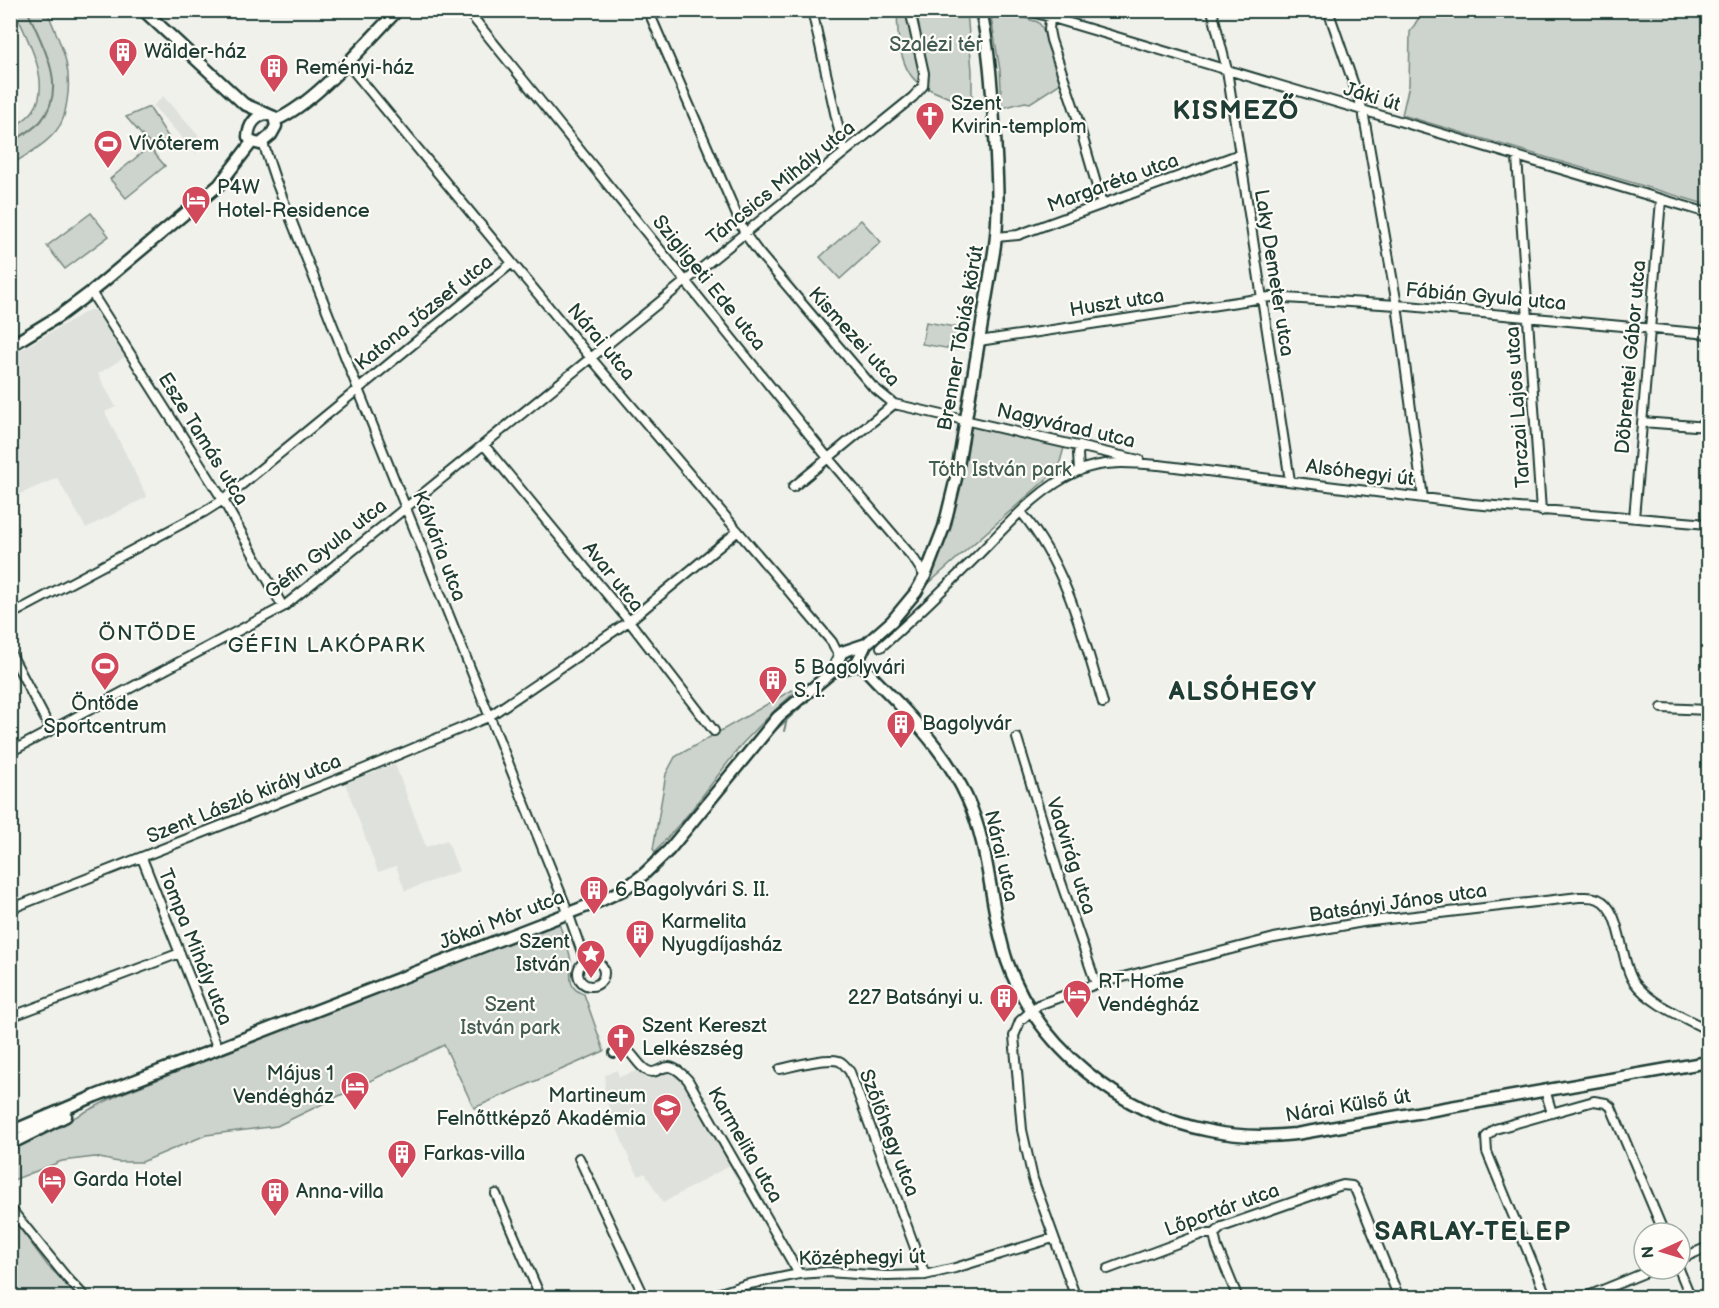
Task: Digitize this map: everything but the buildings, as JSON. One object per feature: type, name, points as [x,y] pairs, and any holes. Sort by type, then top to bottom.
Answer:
[{"type":"street","points":[[143,10],[243,104],[249,114],[248,137],[257,142]]},
{"type":"street","points":[[250,126],[256,118],[287,114],[304,102],[398,10]]},
{"type":"street","name":"Szigligeti Ede utca","points":[[467,10],[828,458],[914,559],[925,576]]},
{"type":"street","name":"Kismezei utca","points":[[648,10],[745,234],[759,253],[872,386],[894,404],[965,420]]},
{"type":"street","points":[[812,10],[844,153]]},
{"type":"street","name":"Táncsics Mihály utca","points":[[406,506],[745,234],[923,86],[924,73],[910,10]]},
{"type":"street","name":"Brenner Tóbiás körút","points":[[844,654],[866,644],[892,621],[916,592],[925,576],[951,504],[996,237],[998,198],[994,120],[988,49],[981,10]]},
{"type":"street","name":"Jáki út","points":[[1026,10],[1708,213]]},
{"type":"street","name":"Laky Demeter utca","points":[[1212,10],[1227,70],[1260,298],[1290,481]]},
{"type":"street","points":[[1328,10],[1363,111],[1397,305],[1423,498]]},
{"type":"street","points":[[1050,18],[1051,40],[1076,114],[1102,204]]},
{"type":"street","name":"Nárai utca","points":[[346,62],[590,357],[844,654]]},
{"type":"street","points":[[10,346],[48,323],[91,292],[219,184],[257,142],[276,129],[271,117],[243,104]]},
{"type":"street","name":"Kálvária utca","points":[[257,142],[275,179],[406,506],[585,961]]},
{"type":"street","name":"Margaréta utca","points":[[996,237],[1018,235],[1240,154]]},
{"type":"street","name":"Tarczai Lajos utca","points":[[1517,157],[1541,511]]},
{"type":"street","name":"Döbrentei Gábor utca","points":[[1634,518],[1661,200]]},
{"type":"street","name":"Katona József utca","points":[[10,615],[223,500],[512,263]]},
{"type":"street","name":"Esze Tamás utca","points":[[91,292],[223,500],[283,607]]},
{"type":"street","name":"Fábián Gyula utca","points":[[1260,298],[1397,305],[1708,334]]},
{"type":"street","name":"Huszt utca","points":[[979,340],[1260,298]]},
{"type":"street","points":[[792,487],[894,404]]},
{"type":"street","name":"Nagyvárad utca","points":[[965,420],[1159,465]]},
{"type":"street","points":[[1642,422],[1708,427]]},
{"type":"street","name":"Avar utca","points":[[484,445],[629,621],[714,731]]},
{"type":"street","points":[[1079,471],[1080,446]]},
{"type":"street","name":"Alsóhegyi út","points":[[881,647],[923,610],[1021,512],[1052,485],[1079,471],[1110,464],[1159,465],[1541,511],[1708,524]]},
{"type":"street","name":"Géfin Gyula utca","points":[[10,752],[283,607],[406,506]]},
{"type":"street","points":[[1021,512],[1038,533],[1067,588],[1103,703]]},
{"type":"street","name":"Szent László király utca","points":[[10,909],[142,858],[488,717],[629,621],[738,531]]},
{"type":"street","name":"Brenner Tóbiás körút","points":[[855,663],[866,644]]},
{"type":"street","points":[[10,652],[51,730]]},
{"type":"street","points":[[856,652],[855,663],[843,665],[844,654],[856,652]]},
{"type":"street","name":"Jókai Mór utca","points":[[10,1132],[600,901],[622,890],[644,874],[679,838],[778,717],[832,672],[844,654]]},
{"type":"street","name":"Nárai utca","points":[[855,663],[890,695],[934,744],[960,783],[972,808],[980,834],[1006,959],[1019,991],[1031,1010]]},
{"type":"street","name":"Jókai Mór utca","points":[[832,672],[855,663]]},
{"type":"street","points":[[1662,708],[1708,710]]},
{"type":"street","name":"Vadvirág utca","points":[[1017,738],[1061,882],[1096,984]]},
{"type":"street","name":"Tompa Mihály utca","points":[[142,858],[218,1049]]},
{"type":"street","name":"Batsányi János utca","points":[[1031,1010],[1038,1005],[1096,984],[1233,947],[1333,927],[1589,897],[1598,899],[1610,910],[1630,976],[1642,992],[1708,1030]]},
{"type":"street","points":[[10,1017],[180,953]]},
{"type":"street","points":[[1031,1010],[1020,1021],[1014,1036],[1021,1119],[1033,1179],[1077,1298]]},
{"type":"street","name":"Nárai Külső út","points":[[1031,1010],[1045,1030],[1075,1062],[1092,1077],[1131,1102],[1168,1119],[1208,1131],[1228,1134],[1275,1136],[1318,1132],[1708,1062]]},
{"type":"street","name":"Karmelita utca","points":[[614,1053],[626,1049],[648,1071],[673,1067],[688,1080],[799,1274]]},
{"type":"street","name":"Szőlőhegy utca","points":[[780,1069],[828,1060],[840,1061],[845,1065],[925,1275]]},
{"type":"street","points":[[1545,1090],[1552,1113]]},
{"type":"street","name":"Jókai Mór utca","points":[[10,1144],[111,1092]]},
{"type":"street","points":[[1546,1298],[1487,1152],[1486,1137],[1495,1129],[1594,1101],[1606,1103],[1611,1107],[1659,1221]]},
{"type":"street","points":[[10,1127],[49,1116]]},
{"type":"street","points":[[579,1158],[645,1298]]},
{"type":"street","name":"Lőportár utca","points":[[1108,1269],[1202,1234],[1214,1234],[1222,1227],[1336,1186],[1348,1185],[1356,1191],[1399,1298]]},
{"type":"street","points":[[496,1194],[541,1298]]},
{"type":"street","points":[[11,1209],[67,1278],[87,1298]]},
{"type":"street","points":[[1214,1234],[1238,1298]]},
{"type":"street","name":"Középhegyi út","points":[[705,1298],[745,1285],[799,1274],[827,1272],[887,1276],[925,1275],[1053,1238]]},
{"type":"street","points":[[1692,1253],[1708,1246]]},
{"type":"street","points":[[1583,1298],[1632,1278]]},
{"type":"street","points":[[1684,1281],[1691,1298]]},
{"type":"shaded area","points":[[163,96],[206,144],[196,153],[153,106]]},
{"type":"shaded area","points":[[89,310],[95,310],[125,357],[98,374],[116,407],[105,412],[147,497],[86,528],[57,478],[11,498],[11,400],[17,396],[11,385],[10,356]]},
{"type":"shaded area","points":[[395,764],[426,847],[447,840],[459,871],[405,891],[396,866],[378,872],[345,783]]},
{"type":"shaded area","name":"Martineum Felnőttképző Akadémia","points":[[642,1069],[647,1079],[673,1069],[688,1085],[734,1163],[663,1203],[645,1173],[639,1176],[630,1161],[604,1096],[605,1075],[617,1070],[619,1077]]},
{"type":"green space","points":[[15,11],[47,11],[67,65],[68,88],[65,113],[59,128],[41,145],[11,165],[11,129],[33,111],[40,88],[36,61]]},
{"type":"green space","name":"Szalézi tér","points":[[898,11],[967,11],[972,71],[972,107],[932,90],[913,78],[901,50]]},
{"type":"green space","points":[[995,11],[1038,22],[1042,27],[1061,83],[1030,103],[1025,102],[1002,108],[1000,70],[991,17]]},
{"type":"green space","points":[[1423,11],[1708,11],[1708,205],[1402,115],[1409,85],[1410,32]]},
{"type":"green space","points":[[149,107],[169,138],[155,150],[126,117]]},
{"type":"green space","points":[[149,147],[165,166],[126,198],[110,179]]},
{"type":"green space","points":[[91,213],[109,236],[65,269],[47,246]]},
{"type":"green space","points":[[861,220],[881,242],[840,279],[820,257]]},
{"type":"green space","points":[[926,322],[961,328],[957,350],[922,344]]},
{"type":"green space","name":"Tóth István park","points":[[966,425],[1065,444],[1058,469],[929,583],[957,500]]},
{"type":"green space","points":[[792,690],[795,692],[742,744],[690,812],[655,852],[653,849],[666,774],[675,757]]},
{"type":"green space","name":"Szent István park","points":[[559,923],[571,961],[571,983],[584,994],[604,1051],[474,1108],[444,1045],[277,1126],[206,1135],[142,1162],[118,1162],[95,1157],[62,1161],[11,1181],[11,1150],[118,1095]]},
{"type":"green space","points":[[10,1215],[48,1266],[80,1297],[11,1297]]},
{"type":"waterway","points":[[10,143],[41,121],[49,108],[53,94],[50,66],[27,10]]},
{"type":"waterway","points":[[771,734],[808,701]]},
{"type":"waterway","points":[[784,731],[787,719]]},
{"type":"waterway","points":[[676,850],[695,826]]},
{"type":"place","name":"Wälder-ház","points":[[123,78]]},
{"type":"place","name":"Reményi-ház","points":[[274,94]]},
{"type":"place","name":"Szent Kvirin-templom","points":[[930,142]]},
{"type":"place","name":"Vívóterem","points":[[108,170]]},
{"type":"place","name":"P4W Hotel-Residence","points":[[196,226]]},
{"type":"place","name":"Öntöde Sportcentrum","points":[[105,692]]},
{"type":"place","name":"5 Bagolyvári S. I.","points":[[773,706]]},
{"type":"place","name":"Bagolyvár","points":[[901,750]]},
{"type":"place","name":"6 Bagolyvári S. II.","points":[[594,916]]},
{"type":"place","name":"Karmelita Nyugdíjasház","points":[[640,960]]},
{"type":"place","name":"Szent István","points":[[591,980]]},
{"type":"place","name":"RT Home Vendégház","points":[[1077,1020]]},
{"type":"place","name":"227 Batsányi u.","points":[[1004,1024]]},
{"type":"place","name":"Szent Kereszt Lelkészség","points":[[621,1064]]},
{"type":"place","name":"Május 1 Vendégház","points":[[355,1112]]},
{"type":"place","name":"Martineum Felnőttképző Akadémia","points":[[667,1134]]},
{"type":"place","name":"Farkas-villa","points":[[402,1180]]},
{"type":"place","name":"Garda Hotel","points":[[52,1206]]},
{"type":"place","name":"Anna-villa","points":[[275,1218]]},
{"type":"district","name":"KISMEZŐ","points":[[1236,111]]},
{"type":"district","name":"ÖNTÖDE","points":[[148,633]]},
{"type":"district","name":"GÉFIN LAKÓPARK","points":[[327,645]]},
{"type":"district","name":"ALSÓHEGY","points":[[1243,692]]},
{"type":"district","name":"SARLAY-TELEP","points":[[1473,1232]]}]
